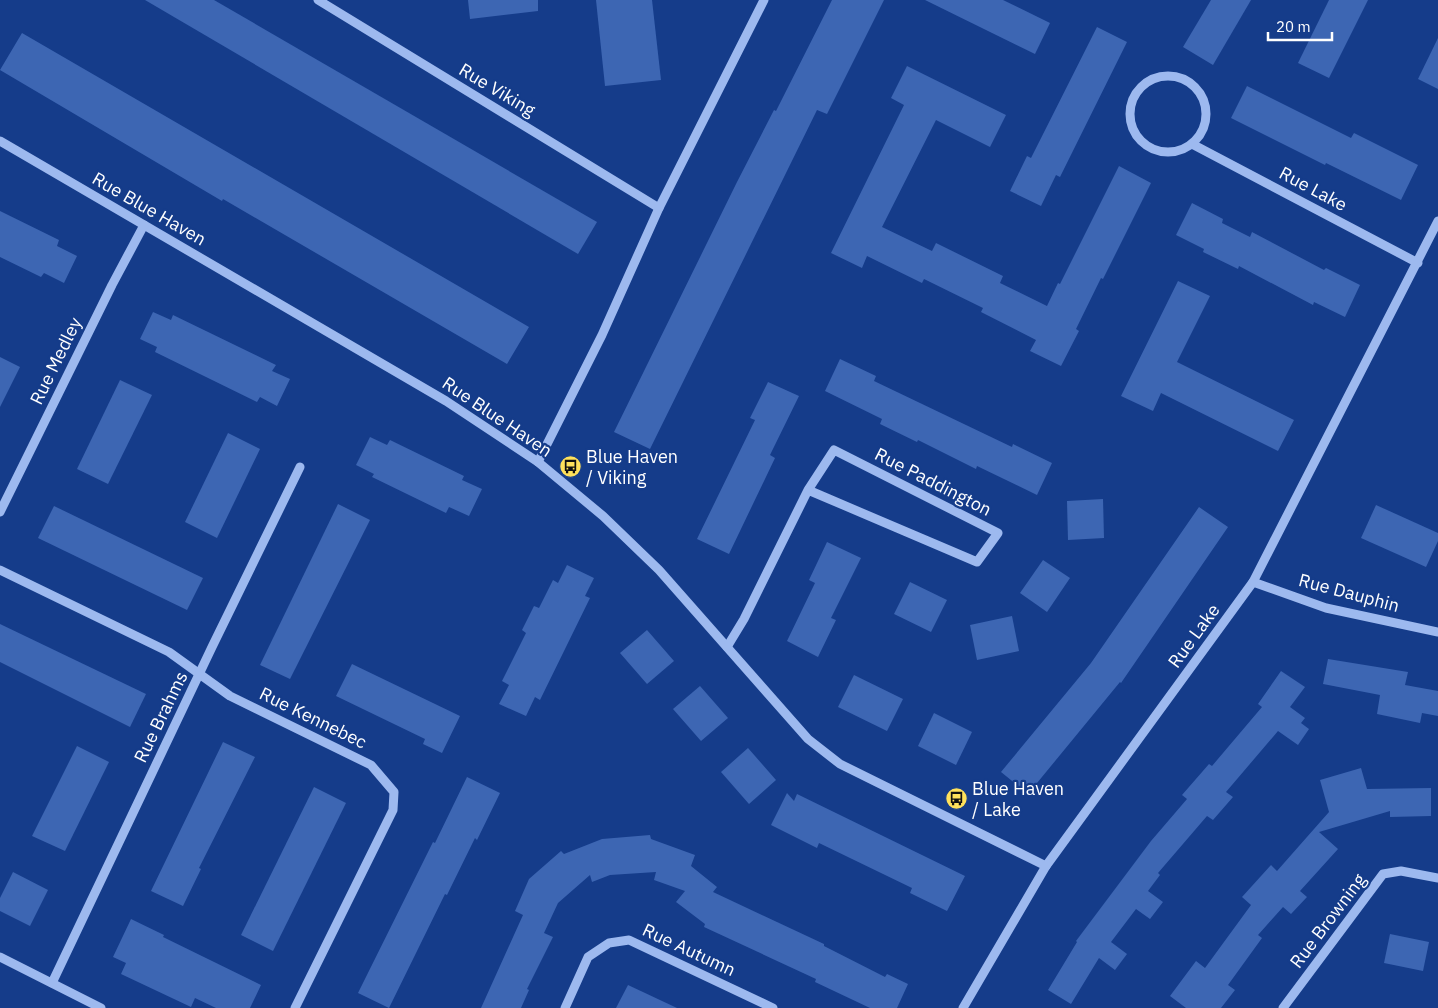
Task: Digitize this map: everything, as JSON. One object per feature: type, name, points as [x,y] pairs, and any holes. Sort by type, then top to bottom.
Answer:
[{"type":"street","name":"Rue Viking","points":[[318,0],[659,208]]},
{"type":"street","points":[[538,462],[602,335],[659,208],[764,0]]},
{"type":"street","points":[[1172,76],[1185,79],[1196,86],[1203,97],[1207,109],[1206,122],[1201,135],[1192,144],[1182,150],[1169,153],[1157,151],[1146,146],[1137,137],[1131,125],[1131,107],[1138,90],[1148,82],[1159,77],[1172,76]]},
{"type":"street","name":"Rue Blue Haven","points":[[0,141],[446,401],[538,462],[603,516],[659,570],[808,739],[840,764],[1046,866]]},
{"type":"street","name":"Rue Lake","points":[[1192,144],[1418,263]]},
{"type":"street","name":"Rue Lake","points":[[963,1008],[1046,866],[1253,582],[1438,221]]},
{"type":"street","name":"Rue Medley","points":[[0,512],[112,285],[144,225]]},
{"type":"street","name":"Rue Paddington","points":[[727,647],[748,610],[808,490],[834,450],[998,533],[977,562],[808,490]]},
{"type":"street","name":"Rue Brahms","points":[[52,983],[300,467]]},
{"type":"street","name":"Rue Kennebec","points":[[0,570],[169,652],[230,696],[371,765],[394,792],[393,810],[296,1008]]},
{"type":"street","name":"Rue Dauphin","points":[[1253,582],[1326,608],[1438,632]]},
{"type":"street","name":"Rue Browning","points":[[1283,1008],[1383,874],[1401,871],[1438,878]]},
{"type":"street","name":"Rue Autumn","points":[[565,1008],[588,957],[609,943],[629,940],[773,1008]]},
{"type":"street","points":[[0,957],[100,1008]]},
{"type":"building","points":[[145,0],[214,0],[597,222],[578,254]]},
{"type":"building","points":[[468,0],[538,0],[538,11],[470,19]]},
{"type":"building","points":[[596,0],[652,0],[661,80],[605,86]]},
{"type":"building","points":[[832,0],[884,0],[827,114],[817,110],[650,449],[614,432],[737,182],[774,110],[776,111]]},
{"type":"building","points":[[925,0],[1003,0],[1050,23],[1035,54]]},
{"type":"building","points":[[1211,0],[1251,0],[1213,65],[1183,47]]},
{"type":"building","points":[[1329,0],[1368,0],[1329,78],[1298,63]]},
{"type":"building","points":[[1097,27],[1127,42],[1060,177],[1056,175],[1041,206],[1010,191],[1027,156],[1031,158]]},
{"type":"building","points":[[22,33],[529,327],[507,364],[223,199],[222,201],[0,70]]},
{"type":"building","points":[[1438,38],[1438,89],[1418,79]]},
{"type":"building","points":[[907,66],[1006,115],[990,147],[936,120],[882,227],[932,251],[936,243],[1003,276],[1000,283],[1047,306],[1119,166],[1151,183],[1103,279],[1101,278],[1076,329],[1079,331],[1061,366],[1030,351],[1036,340],[981,312],[983,308],[924,279],[922,283],[867,256],[862,268],[831,253],[904,105],[891,98]]},
{"type":"building","points":[[1247,86],[1351,138],[1354,133],[1418,165],[1401,200],[1231,118]]},
{"type":"building","points":[[1192,203],[1223,219],[1222,223],[1250,237],[1252,232],[1324,270],[1326,268],[1360,285],[1345,317],[1314,302],[1313,305],[1239,266],[1238,269],[1203,252],[1204,249],[1176,235]]},
{"type":"building","points":[[0,211],[59,240],[57,246],[77,256],[64,283],[44,273],[41,277],[0,257]]},
{"type":"building","points":[[1178,281],[1210,296],[1177,362],[1294,420],[1278,451],[1161,393],[1153,411],[1121,396]]},
{"type":"building","points":[[153,312],[171,320],[173,315],[276,365],[272,371],[290,379],[277,406],[260,397],[257,402],[155,352],[157,347],[140,339]]},
{"type":"building","points":[[0,357],[20,367],[0,407]]},
{"type":"building","points":[[840,359],[876,376],[874,381],[1012,447],[1013,444],[1052,463],[1037,495],[977,466],[976,469],[918,440],[917,442],[880,424],[882,419],[825,391]]},
{"type":"building","points":[[120,380],[152,395],[108,484],[77,469]]},
{"type":"building","points":[[768,382],[799,396],[770,455],[775,458],[729,554],[697,539],[755,420],[750,418]]},
{"type":"building","points":[[228,433],[260,449],[217,538],[185,522]]},
{"type":"building","points":[[370,437],[387,445],[390,440],[464,476],[462,480],[482,489],[469,516],[449,507],[446,513],[372,477],[374,474],[356,465]]},
{"type":"building","points":[[1103,499],[1104,538],[1068,540],[1067,501]]},
{"type":"building","points":[[338,504],[370,520],[290,679],[260,665]]},
{"type":"building","points":[[1376,505],[1438,533],[1438,541],[1426,567],[1361,538]]},
{"type":"building","points":[[54,506],[203,578],[187,610],[38,538]]},
{"type":"building","points":[[1199,507],[1228,527],[1121,683],[1028,794],[1001,772],[1091,663]]},
{"type":"building","points":[[827,542],[861,558],[831,618],[836,620],[818,657],[787,641],[815,583],[809,580]]},
{"type":"building","points":[[1043,560],[1070,578],[1047,612],[1020,593]]},
{"type":"building","points":[[567,565],[594,578],[585,596],[590,598],[540,700],[535,697],[526,716],[499,704],[509,685],[502,681],[526,633],[522,630],[534,606],[539,608],[553,580],[558,583]]},
{"type":"building","points":[[910,582],[947,600],[931,632],[894,614]]},
{"type":"building","points":[[1012,616],[1019,651],[977,660],[970,625]]},
{"type":"building","points":[[0,624],[146,694],[130,727],[0,662]]},
{"type":"building","points":[[647,630],[674,661],[647,684],[620,653]]},
{"type":"building","points":[[1328,659],[1408,672],[1405,685],[1438,691],[1438,716],[1422,713],[1420,723],[1377,714],[1380,695],[1323,684]]},
{"type":"building","points":[[352,664],[460,716],[442,753],[423,744],[425,739],[336,696]]},
{"type":"building","points":[[1281,671],[1305,687],[1290,707],[1305,718],[1301,723],[1309,729],[1298,745],[1278,731],[1226,792],[1233,797],[1213,820],[1207,816],[1158,873],[1160,875],[1148,891],[1163,902],[1150,919],[1136,909],[1111,942],[1127,954],[1115,970],[1099,958],[1071,1004],[1048,990],[1076,941],[1151,841],[1187,799],[1182,795],[1209,764],[1212,766],[1262,707],[1258,704]]},
{"type":"building","points":[[854,675],[903,699],[887,731],[838,707]]},
{"type":"building","points":[[700,686],[728,718],[701,741],[673,709]]},
{"type":"building","points":[[934,713],[972,732],[956,765],[918,746]]},
{"type":"building","points":[[223,742],[255,757],[199,868],[201,869],[183,906],[151,891]]},
{"type":"building","points":[[77,746],[109,762],[65,851],[32,836]]},
{"type":"building","points":[[748,748],[776,780],[749,804],[721,772]]},
{"type":"building","points":[[1361,768],[1367,789],[1431,788],[1431,816],[1390,817],[1390,811],[1319,832],[1338,849],[1300,891],[1307,897],[1291,914],[1283,907],[1258,935],[1262,938],[1228,985],[1235,990],[1221,1008],[1186,1008],[1170,996],[1196,961],[1205,968],[1251,905],[1242,897],[1271,865],[1277,871],[1329,812],[1320,780]]},
{"type":"building","points":[[467,777],[500,793],[477,840],[475,838],[447,895],[445,894],[389,1008],[358,993]]},
{"type":"building","points":[[314,787],[346,803],[273,951],[241,935]]},
{"type":"building","points":[[787,793],[794,801],[797,794],[965,876],[947,911],[910,893],[912,888],[819,843],[817,848],[771,825]]},
{"type":"building","points":[[650,835],[651,839],[695,855],[691,866],[717,887],[713,892],[824,944],[824,946],[885,977],[887,974],[908,984],[897,1008],[870,1008],[815,982],[816,979],[704,927],[705,924],[676,902],[685,891],[654,880],[656,872],[610,875],[592,882],[590,875],[558,903],[544,933],[553,937],[527,989],[529,990],[521,1008],[481,1008],[523,915],[515,911],[529,879],[561,851],[564,854],[602,839]]},
{"type":"building","points":[[13,872],[48,890],[30,926],[0,911],[0,898]]},
{"type":"building","points":[[131,919],[164,935],[163,937],[261,985],[250,1008],[216,1008],[195,998],[191,1007],[121,974],[126,963],[113,957]]},
{"type":"building","points":[[1390,934],[1429,942],[1423,971],[1384,963]]},
{"type":"building","points":[[628,985],[677,1008],[616,1008]]},
{"type":"place","name":"Blue Haven / Viking","points":[[570,467]]},
{"type":"place","name":"Blue Haven / Lake","points":[[956,799]]}]
